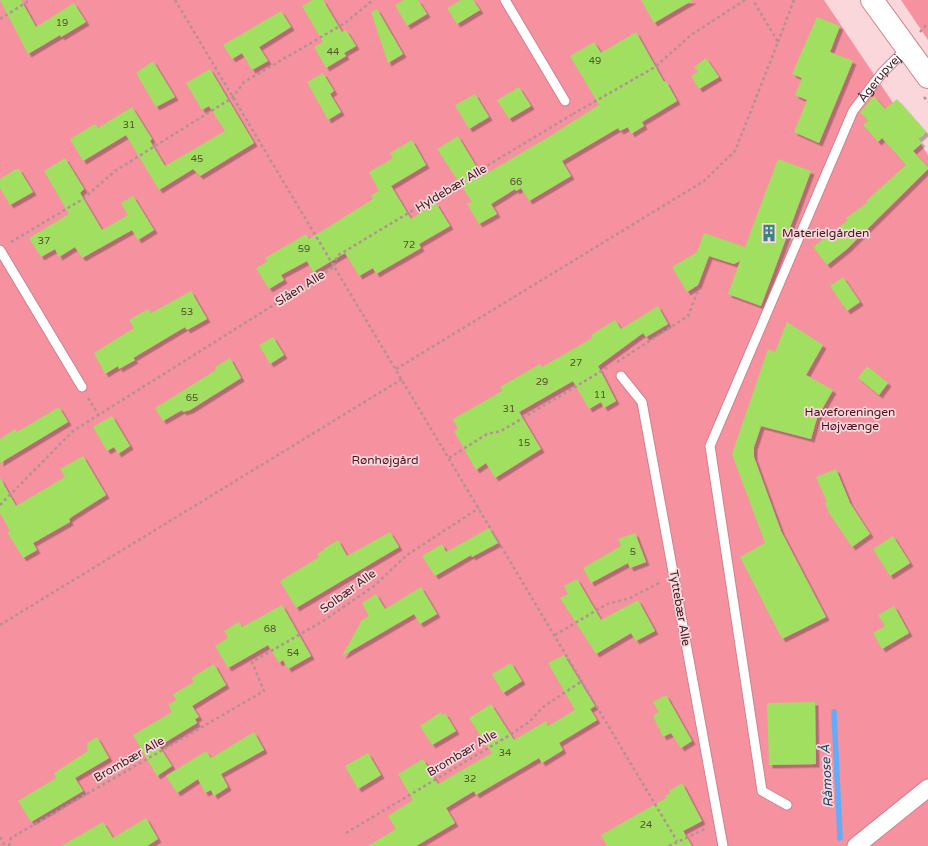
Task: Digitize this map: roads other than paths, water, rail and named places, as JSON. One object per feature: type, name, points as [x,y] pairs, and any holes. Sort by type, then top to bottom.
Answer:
[{"type":"street","name":"Ågerupvej","points":[[872,0],[928,77]]},
{"type":"street","points":[[856,846],[928,788]]},
{"type":"lane","points":[[505,0],[566,101]]},
{"type":"lane","name":"Ågerupvej","points":[[787,805],[762,791],[710,446],[853,111],[882,72],[907,48]]},
{"type":"lane","points":[[3,247],[82,387]]},
{"type":"lane","name":"Tyttebær Alle","points":[[621,376],[642,402],[723,846]]},
{"type":"waterway","name":"Råmose Å","points":[[834,712],[840,838]]},
{"type":"place","name":"Materielgården","points":[[769,233]]},
{"type":"park label","name":"Haveforeningen Højvænge","points":[[850,419]]},
{"type":"park label","name":"Rønhøjgård","points":[[385,460]]}]
